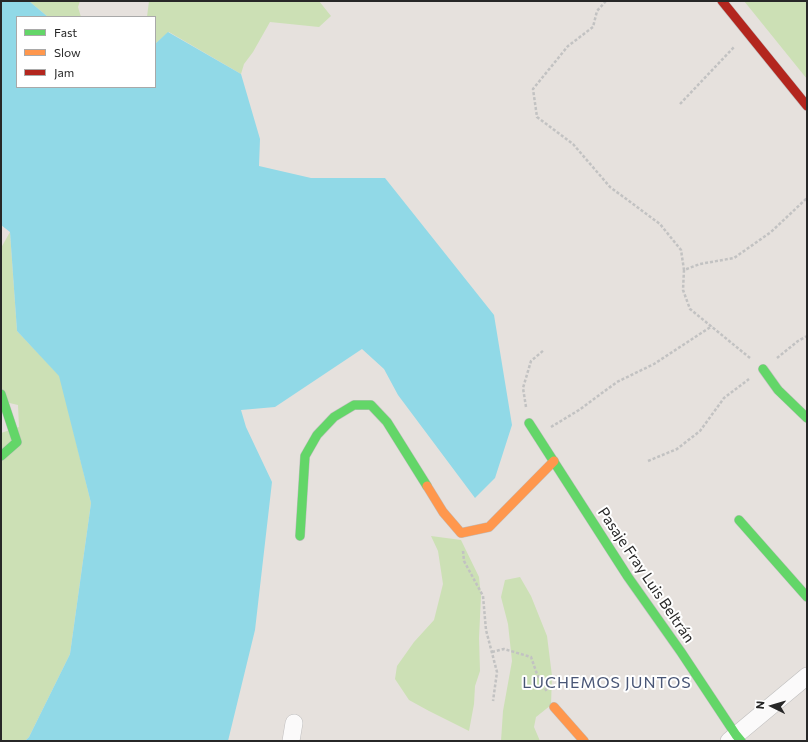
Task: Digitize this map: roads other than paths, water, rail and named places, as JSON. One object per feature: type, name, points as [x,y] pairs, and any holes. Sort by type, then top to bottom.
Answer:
[{"type":"street","points":[[722,1],[807,106]]},
{"type":"street","points":[[763,369],[778,390],[807,418]]},
{"type":"street","points":[[1,394],[17,442],[1,456]]},
{"type":"street","points":[[300,536],[305,456],[317,435],[334,417],[354,405],[371,405],[387,422],[442,512],[461,533],[489,527],[554,461]]},
{"type":"street","name":"Pasaje Fray Luis Beltrán","points":[[529,423],[628,577],[681,652],[735,739]]},
{"type":"street","points":[[739,520],[807,597]]},
{"type":"street","points":[[735,739],[807,676]]},
{"type":"street","points":[[554,707],[584,741]]},
{"type":"street","points":[[291,741],[294,723]]},
{"type":"water","points":[[1,1],[29,1],[47,16],[16,16],[16,88],[156,88],[156,43],[168,32],[241,74],[260,139],[259,166],[311,178],[385,178],[494,315],[512,425],[495,478],[475,498],[398,395],[384,369],[362,349],[275,407],[241,410],[246,427],[272,482],[255,630],[228,741],[25,741],[29,737],[70,654],[91,503],[59,376],[17,331],[10,232],[1,225]]},
{"type":"district","name":"LUCHEMOS JUNTOS","points":[[607,683]]}]
